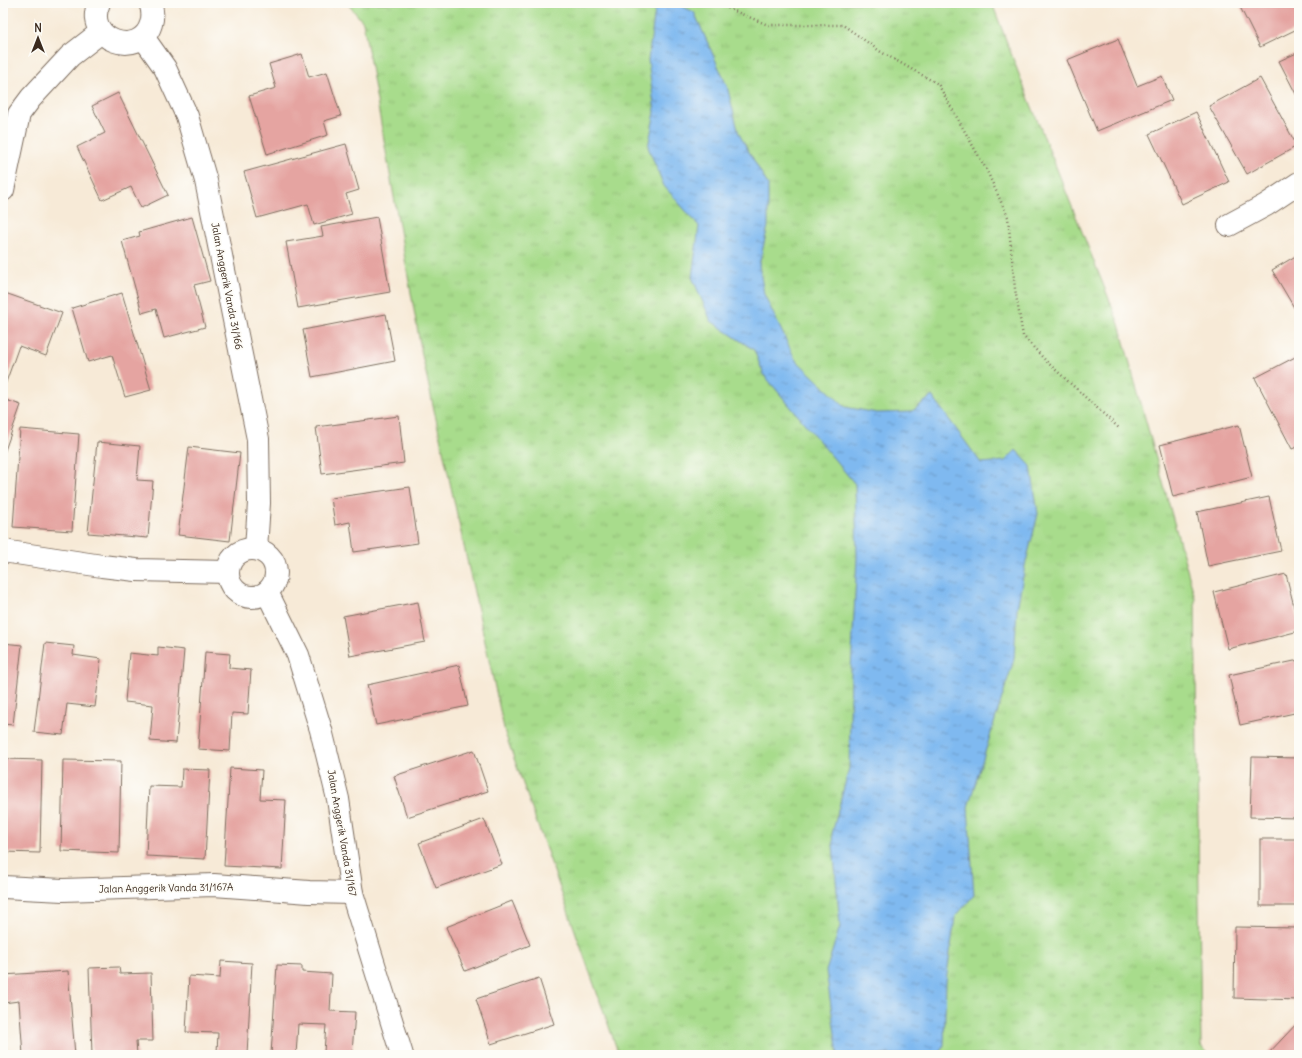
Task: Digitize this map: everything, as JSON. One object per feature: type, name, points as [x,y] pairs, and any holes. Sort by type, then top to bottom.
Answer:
[{"type":"street","points":[[98,3],[96,8],[96,16],[97,24],[101,32],[110,40],[121,43],[132,42],[143,37],[150,28],[153,18],[150,3]]},
{"type":"street","points":[[3,190],[19,114],[31,98],[70,56],[101,32]]},
{"type":"street","name":"Jalan Anggerik Vanda 31/166","points":[[143,37],[165,68],[187,116],[206,181],[258,439],[259,503],[256,548]]},
{"type":"street","points":[[1229,225],[1266,205],[1299,183]]},
{"type":"street","points":[[248,548],[256,548],[264,551],[275,563],[277,571],[273,586],[260,596],[252,597],[245,596],[232,587],[228,572],[234,556],[248,548]]},
{"type":"street","points":[[3,551],[136,570],[228,572]]},
{"type":"street","name":"Jalan Anggerik Vanda 31/167","points":[[267,592],[298,655],[321,730],[338,799],[352,893],[402,1055]]},
{"type":"street","name":"Jalan Anggerik Vanda 31/167A","points":[[3,887],[63,890],[214,885],[310,892],[352,893]]},
{"type":"path","points":[[722,3],[725,7],[768,25],[843,25],[881,52],[938,84],[986,170],[1008,217],[1015,289],[1023,336],[1046,361],[1120,429]]},
{"type":"green space","points":[[347,3],[992,3],[1119,324],[1195,598],[1201,1046],[1210,1055],[619,1055],[505,733],[422,355],[363,22]]},
{"type":"water","points":[[656,3],[675,3],[694,12],[727,86],[739,134],[768,185],[768,226],[759,265],[764,294],[795,359],[845,407],[877,413],[911,412],[932,396],[981,463],[1005,461],[1016,450],[1031,466],[1038,514],[1025,566],[1017,609],[1014,659],[968,807],[974,895],[955,917],[946,982],[944,1045],[938,1055],[838,1055],[826,971],[840,926],[832,834],[849,768],[851,670],[857,557],[855,484],[764,375],[754,350],[711,321],[692,277],[699,226],[664,186],[648,147],[655,112],[648,60]]},
{"type":"building","points":[[1238,3],[1299,3],[1299,28],[1260,47]]},
{"type":"building","points":[[1118,39],[1137,86],[1162,76],[1172,100],[1097,131],[1067,60]]},
{"type":"building","points":[[1299,52],[1299,100],[1279,61]]},
{"type":"building","points":[[302,54],[309,77],[327,72],[341,116],[324,121],[328,135],[267,154],[249,96],[276,88],[269,64]]},
{"type":"building","points":[[1260,78],[1297,146],[1247,174],[1209,106]]},
{"type":"building","points":[[118,93],[168,195],[141,208],[131,187],[102,200],[77,147],[105,133],[92,106]]},
{"type":"building","points":[[1196,112],[1229,182],[1182,204],[1149,134]]},
{"type":"building","points":[[346,144],[359,190],[346,194],[352,214],[314,225],[308,204],[257,218],[244,172]]},
{"type":"building","points":[[192,217],[210,281],[194,285],[205,327],[164,338],[156,309],[142,313],[122,241],[140,236],[139,232]]},
{"type":"building","points":[[377,217],[390,292],[298,308],[286,242],[323,236],[321,227]]},
{"type":"building","points":[[1299,254],[1299,316],[1272,270]]},
{"type":"building","points":[[5,293],[62,313],[46,356],[19,346],[5,385],[3,384],[3,299]]},
{"type":"building","points":[[122,293],[151,390],[125,397],[112,355],[88,362],[72,308]]},
{"type":"building","points":[[386,314],[395,361],[312,377],[303,330]]},
{"type":"building","points":[[1299,355],[1299,446],[1292,449],[1255,378]]},
{"type":"building","points":[[3,399],[21,405],[3,456]]},
{"type":"building","points":[[399,416],[404,463],[322,474],[316,427]]},
{"type":"building","points":[[1239,425],[1252,477],[1173,497],[1160,445]]},
{"type":"building","points":[[20,429],[79,434],[72,531],[13,527]]},
{"type":"building","points":[[97,442],[140,446],[137,480],[153,481],[148,538],[88,533]]},
{"type":"building","points":[[189,447],[240,453],[230,541],[178,535]]},
{"type":"building","points":[[410,487],[418,543],[354,552],[350,522],[335,525],[331,498]]},
{"type":"building","points":[[1269,497],[1281,551],[1208,566],[1197,512]]},
{"type":"building","points":[[1286,574],[1299,631],[1228,649],[1214,592]]},
{"type":"building","points":[[418,602],[425,642],[350,656],[343,616]]},
{"type":"building","points":[[3,643],[22,645],[13,725],[3,724]]},
{"type":"building","points":[[45,643],[74,646],[73,655],[101,659],[95,707],[67,704],[63,735],[34,732]]},
{"type":"building","points":[[158,647],[184,650],[176,743],[150,741],[153,705],[125,702],[129,653],[158,656]]},
{"type":"building","points":[[205,652],[230,654],[229,668],[251,670],[248,714],[232,713],[230,751],[198,749]]},
{"type":"building","points":[[1299,660],[1299,712],[1240,725],[1229,675]]},
{"type":"building","points":[[459,665],[468,706],[376,725],[367,685]]},
{"type":"building","points":[[474,750],[488,791],[407,817],[394,776]]},
{"type":"building","points":[[1252,757],[1299,758],[1299,818],[1250,817]]},
{"type":"building","points":[[3,759],[42,760],[40,853],[3,852]]},
{"type":"building","points":[[63,760],[121,761],[119,853],[61,851]]},
{"type":"building","points":[[230,768],[262,770],[260,799],[286,800],[282,869],[224,866]]},
{"type":"building","points":[[182,769],[210,770],[205,859],[146,856],[149,786],[181,787]]},
{"type":"building","points":[[484,819],[502,864],[436,888],[419,843]]},
{"type":"building","points":[[1260,839],[1299,839],[1299,906],[1260,906]]},
{"type":"building","points":[[512,901],[530,945],[465,971],[446,927]]},
{"type":"building","points":[[1235,927],[1299,928],[1299,1000],[1234,998]]},
{"type":"building","points":[[221,961],[252,963],[247,1054],[217,1052],[218,1033],[186,1032],[189,976],[220,978]]},
{"type":"building","points":[[277,965],[302,966],[302,972],[332,974],[330,1011],[355,1012],[352,1053],[324,1052],[326,1025],[298,1024],[296,1055],[271,1054]]},
{"type":"building","points":[[119,967],[120,974],[151,973],[153,1041],[136,1041],[137,1055],[92,1055],[89,968]]},
{"type":"building","points":[[68,971],[75,1055],[23,1055],[19,1001],[3,1003],[3,975]]},
{"type":"building","points":[[539,978],[554,1024],[491,1044],[476,999]]},
{"type":"building","points":[[1299,1021],[1299,1055],[1267,1055]]}]
